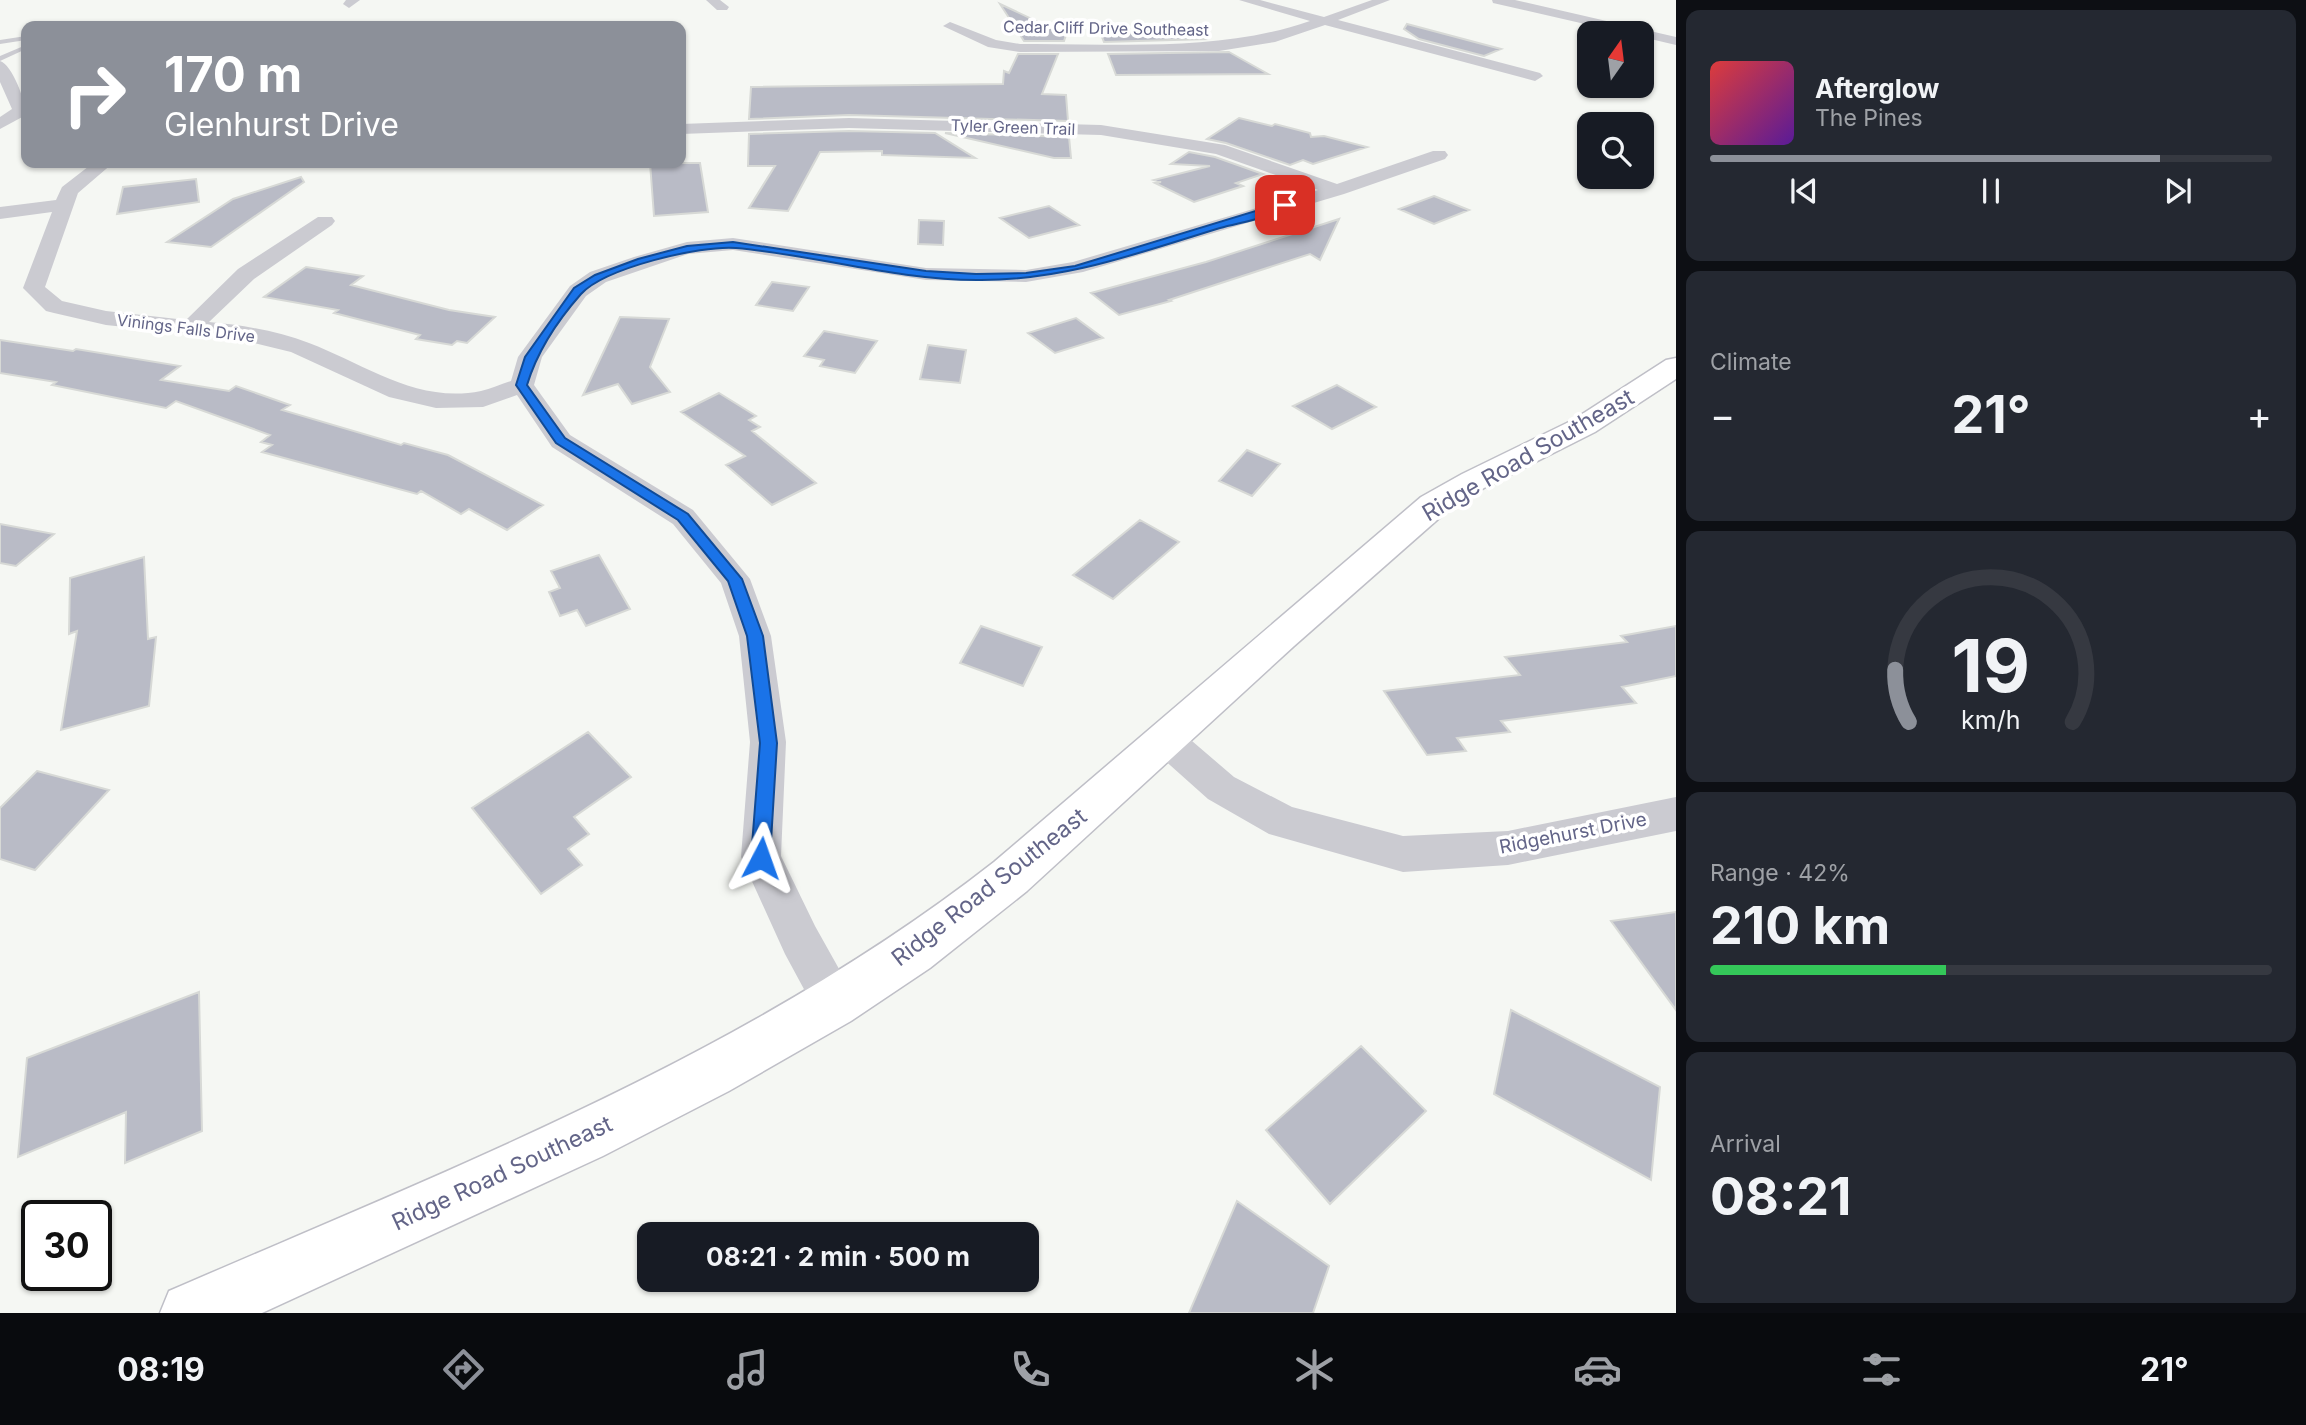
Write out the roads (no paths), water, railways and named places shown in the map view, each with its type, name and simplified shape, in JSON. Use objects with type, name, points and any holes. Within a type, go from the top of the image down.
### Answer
[{"type":"street","points":[[1245,0],[1535,76]]},
{"type":"street","name":"Cedar Cliff Drive Southeast","points":[[950,26],[993,44],[1020,48],[1219,47],[1275,38],[1384,0]]},
{"type":"street","points":[[1498,0],[1676,41]]},
{"type":"street","points":[[0,65],[20,111],[0,124]]},
{"type":"street","name":"Tyler Green Trail","points":[[686,129],[849,123],[1101,130],[1219,149],[1337,190]]},
{"type":"street","points":[[835,1001],[800,940],[761,858],[768,743],[755,636],[735,579],[683,517],[561,440],[522,385],[530,357],[578,290],[598,277],[687,248],[733,244],[926,274],[1026,276],[1076,268],[1337,190],[1439,155]]},
{"type":"street","name":"Vinings Falls Drive","points":[[98,168],[69,191],[34,288],[54,306],[106,318],[193,325],[238,332],[299,346],[388,390],[436,400],[483,399],[522,385]]},
{"type":"street","points":[[0,213],[63,205]]},
{"type":"street","points":[[193,325],[246,274],[325,221]]},
{"type":"street","name":"Ridge Road Southeast","points":[[191,1313],[472,1189],[662,1098],[757,1049],[914,951],[983,899],[1098,801],[1398,533],[1433,505],[1473,481],[1584,426],[1676,366]]},
{"type":"street","name":"Ridgehurst Drive","points":[[1165,739],[1221,788],[1283,822],[1403,854],[1508,848],[1676,814]]},
{"type":"lane","points":[[0,42],[21,39]]},
{"type":"lane","points":[[0,59],[21,49]]}]
